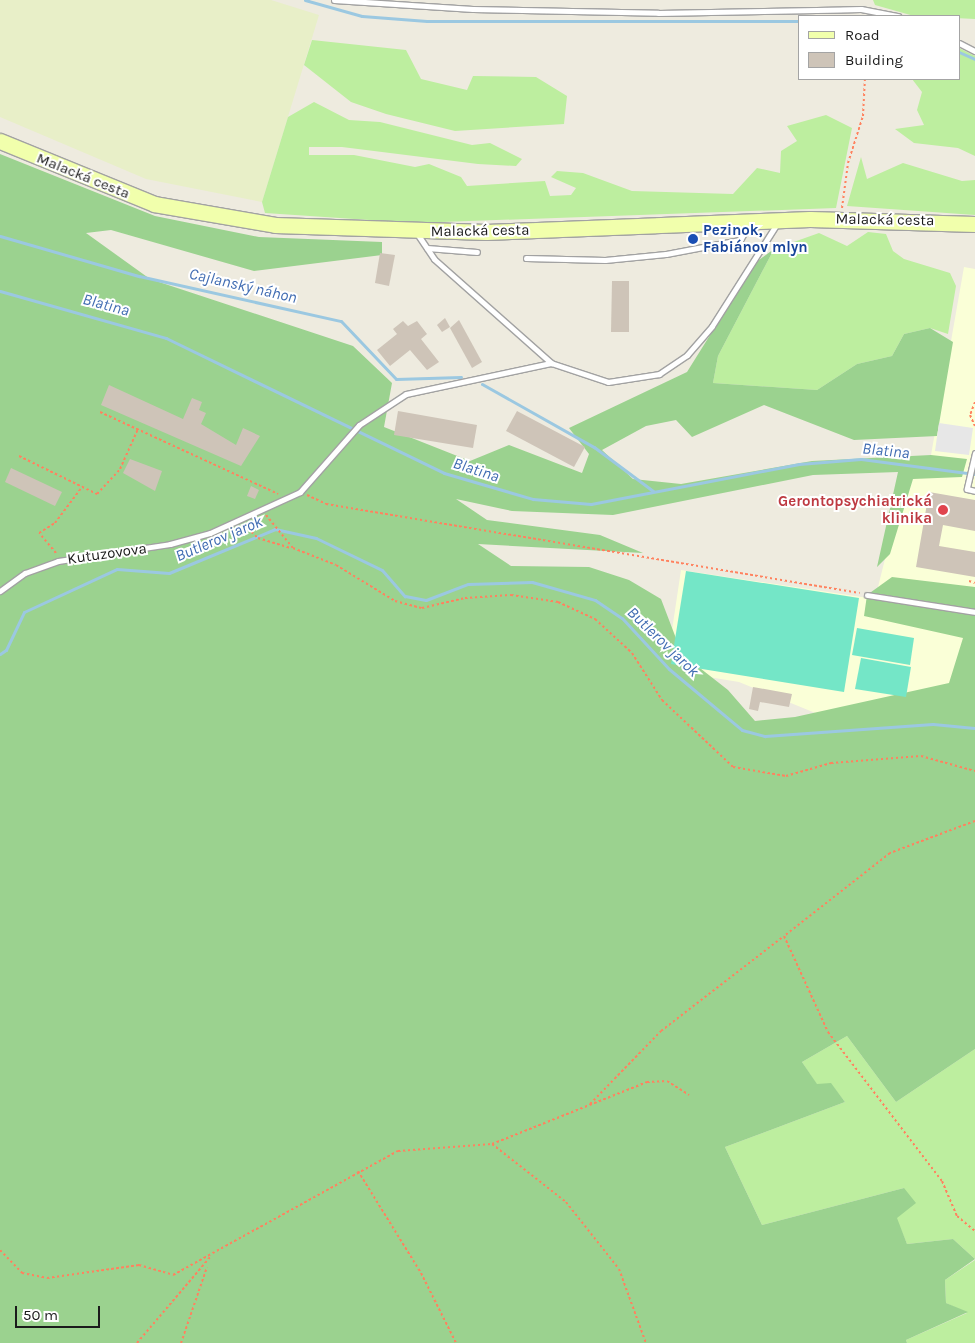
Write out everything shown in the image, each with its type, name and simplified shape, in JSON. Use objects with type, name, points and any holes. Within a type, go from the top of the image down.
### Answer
[{"type":"main road","name":"Malacká cesta","points":[[0,141],[103,186],[184,212],[275,225],[416,232],[841,218],[975,224]]},
{"type":"lane","points":[[334,0],[473,9],[649,13],[861,9],[893,15]]},
{"type":"lane","points":[[960,44],[975,52]]},
{"type":"lane","points":[[416,232],[427,248],[551,363],[608,382],[659,374],[673,366],[700,343],[780,220]]},
{"type":"lane","points":[[526,258],[605,260],[666,254],[740,240],[752,221]]},
{"type":"lane","points":[[427,248],[478,252]]},
{"type":"lane","points":[[300,492],[359,425],[418,390],[551,363]]},
{"type":"lane","points":[[975,453],[967,489],[975,491]]},
{"type":"lane","name":"Kutuzovova","points":[[0,591],[25,573],[63,560],[188,540],[300,492]]},
{"type":"lane","points":[[867,595],[975,612]]},
{"type":"path","points":[[841,218],[844,178],[863,116],[865,80]]},
{"type":"path","points":[[975,402],[970,415],[975,426]]},
{"type":"path","points":[[100,412],[287,498]]},
{"type":"path","points":[[19,456],[96,494],[120,469],[138,430]]},
{"type":"path","points":[[63,560],[39,533],[55,523],[82,487]]},
{"type":"path","points":[[300,492],[326,504],[867,595]]},
{"type":"path","points":[[237,519],[258,538],[293,548],[336,565],[395,601],[422,608],[464,598],[511,595],[558,602],[594,619],[632,653],[662,700],[733,767],[786,776],[831,763],[921,756],[975,771]]},
{"type":"path","points":[[274,527],[293,548]]},
{"type":"path","points":[[969,581],[975,584]]},
{"type":"path","points":[[588,1106],[661,1030],[890,853],[975,821]]},
{"type":"path","points":[[784,936],[828,1032],[942,1181],[957,1216],[975,1231]]},
{"type":"path","points":[[0,1250],[22,1273],[47,1278],[139,1265],[173,1275],[212,1255],[358,1171],[398,1151],[492,1144],[647,1082],[667,1081],[689,1096]]},
{"type":"path","points":[[492,1144],[566,1202],[619,1269],[646,1343]]},
{"type":"path","points":[[358,1171],[421,1273],[456,1343]]},
{"type":"path","points":[[137,1343],[172,1299],[206,1268],[212,1255]]},
{"type":"path","points":[[181,1343],[212,1255]]},
{"type":"shaded area","points":[[0,0],[271,0],[319,15],[262,202],[146,179],[0,117]]},
{"type":"shaded area","points":[[964,267],[975,269],[975,739],[857,730],[739,682],[666,670],[681,570],[875,599],[909,463],[927,466],[931,455]]},
{"type":"shaded area","points":[[939,423],[973,428],[969,455],[935,451]]},
{"type":"green space","points":[[873,0],[975,0],[975,19],[960,18],[960,15],[910,15],[875,5]]},
{"type":"green space","points":[[312,40],[406,50],[421,79],[467,90],[473,76],[536,77],[567,96],[564,124],[455,131],[386,114],[351,102],[304,65]]},
{"type":"green space","points":[[960,48],[975,56],[975,156],[958,148],[914,143],[895,129],[924,125],[917,110],[922,92],[913,80],[960,80]]},
{"type":"green space","points":[[314,102],[349,120],[380,122],[472,145],[490,143],[522,159],[516,166],[478,164],[342,147],[309,147],[309,155],[354,155],[415,167],[429,164],[461,177],[467,186],[545,181],[550,196],[571,195],[576,188],[551,177],[557,171],[583,173],[632,191],[733,194],[757,168],[780,173],[781,151],[797,141],[787,126],[826,115],[852,128],[836,208],[414,223],[265,213],[262,202],[288,117]]},
{"type":"green space","points":[[0,154],[155,216],[259,237],[382,242],[382,255],[254,271],[111,230],[86,233],[150,279],[353,346],[392,383],[384,427],[470,461],[509,445],[582,473],[589,454],[569,428],[687,372],[755,263],[774,249],[718,356],[713,383],[817,390],[857,364],[892,356],[904,334],[930,328],[953,342],[937,436],[854,440],[764,405],[692,437],[676,420],[646,426],[602,450],[633,479],[681,484],[812,461],[931,455],[967,459],[962,477],[913,479],[890,554],[877,567],[898,472],[813,475],[613,515],[512,511],[456,499],[487,520],[600,535],[643,553],[478,544],[511,566],[589,567],[629,580],[661,599],[682,654],[728,690],[755,721],[795,717],[949,683],[963,638],[864,616],[867,595],[892,577],[975,587],[975,1049],[896,1102],[847,1036],[802,1062],[817,1084],[831,1083],[845,1102],[725,1147],[762,1225],[904,1188],[916,1203],[897,1218],[907,1244],[953,1239],[975,1259],[945,1280],[946,1303],[968,1312],[906,1340],[907,1343],[0,1343]]},
{"type":"green space","points":[[861,157],[867,179],[903,163],[962,181],[975,180],[975,215],[847,206]]},
{"type":"green space","points":[[868,232],[886,234],[893,251],[904,259],[950,273],[956,286],[948,334],[930,328],[904,334],[892,356],[857,364],[817,390],[713,383],[718,356],[774,249],[819,233],[847,246]]},
{"type":"green space","points":[[686,571],[859,598],[844,692],[671,664]]},
{"type":"green space","points":[[857,628],[914,638],[910,665],[852,655]]},
{"type":"green space","points":[[861,658],[911,667],[906,697],[855,689]]},
{"type":"green space","points":[[847,1036],[896,1102],[975,1049],[975,1259],[953,1239],[907,1244],[896,1218],[904,1188],[762,1225],[725,1147],[845,1102],[831,1084],[817,1085],[802,1062]]},
{"type":"green space","points":[[975,1260],[975,1343],[907,1343],[906,1340],[967,1313],[946,1303],[945,1280]]},
{"type":"building","points":[[380,253],[395,255],[389,286],[375,283]]},
{"type":"building","points":[[612,281],[629,281],[629,332],[611,332]]},
{"type":"building","points":[[445,318],[450,327],[442,332],[437,325]]},
{"type":"building","points":[[459,320],[482,362],[472,368],[450,328]]},
{"type":"building","points":[[403,321],[408,326],[417,321],[427,334],[421,339],[439,362],[427,370],[410,350],[390,366],[377,350],[397,334],[393,329]]},
{"type":"building","points":[[109,385],[183,419],[192,398],[202,402],[199,410],[206,413],[201,424],[236,445],[243,428],[260,436],[241,466],[101,405]]},
{"type":"building","points":[[398,411],[477,425],[473,448],[394,435]]},
{"type":"building","points":[[517,411],[585,447],[574,467],[506,431]]},
{"type":"building","points":[[130,459],[162,471],[155,491],[123,473]]},
{"type":"building","points":[[11,468],[62,492],[55,506],[5,482]]},
{"type":"building","points":[[251,486],[259,490],[255,499],[247,496]]},
{"type":"building","points":[[929,492],[975,500],[975,531],[943,525],[939,546],[975,552],[975,577],[916,567]]},
{"type":"building","points":[[753,687],[792,694],[789,707],[760,702],[758,711],[749,709]]},
{"type":"waterway","points":[[305,0],[362,16],[427,21],[798,21]]},
{"type":"waterway","points":[[960,52],[975,59]]},
{"type":"waterway","name":"Cajlanský náhon","points":[[0,236],[139,276],[341,321],[396,379],[461,377]]},
{"type":"waterway","name":"Blatina","points":[[0,291],[166,338],[444,473],[533,499],[591,504],[799,464],[861,459],[975,474]]},
{"type":"waterway","name":"Cajlanský náhon","points":[[482,384],[594,447],[653,491]]},
{"type":"waterway","name":"Butlerov jarok","points":[[0,654],[6,650],[24,612],[117,569],[169,573],[275,529],[316,538],[382,570],[405,596],[426,600],[468,584],[532,582],[595,600],[622,618],[669,669],[742,730],[765,736],[933,724],[975,728]]},
{"type":"place","name":"Pezinok, Fabiánov mlyn","points":[[693,239]]},
{"type":"place","name":"Gerontopsychiatrická klinika","points":[[943,510]]}]
